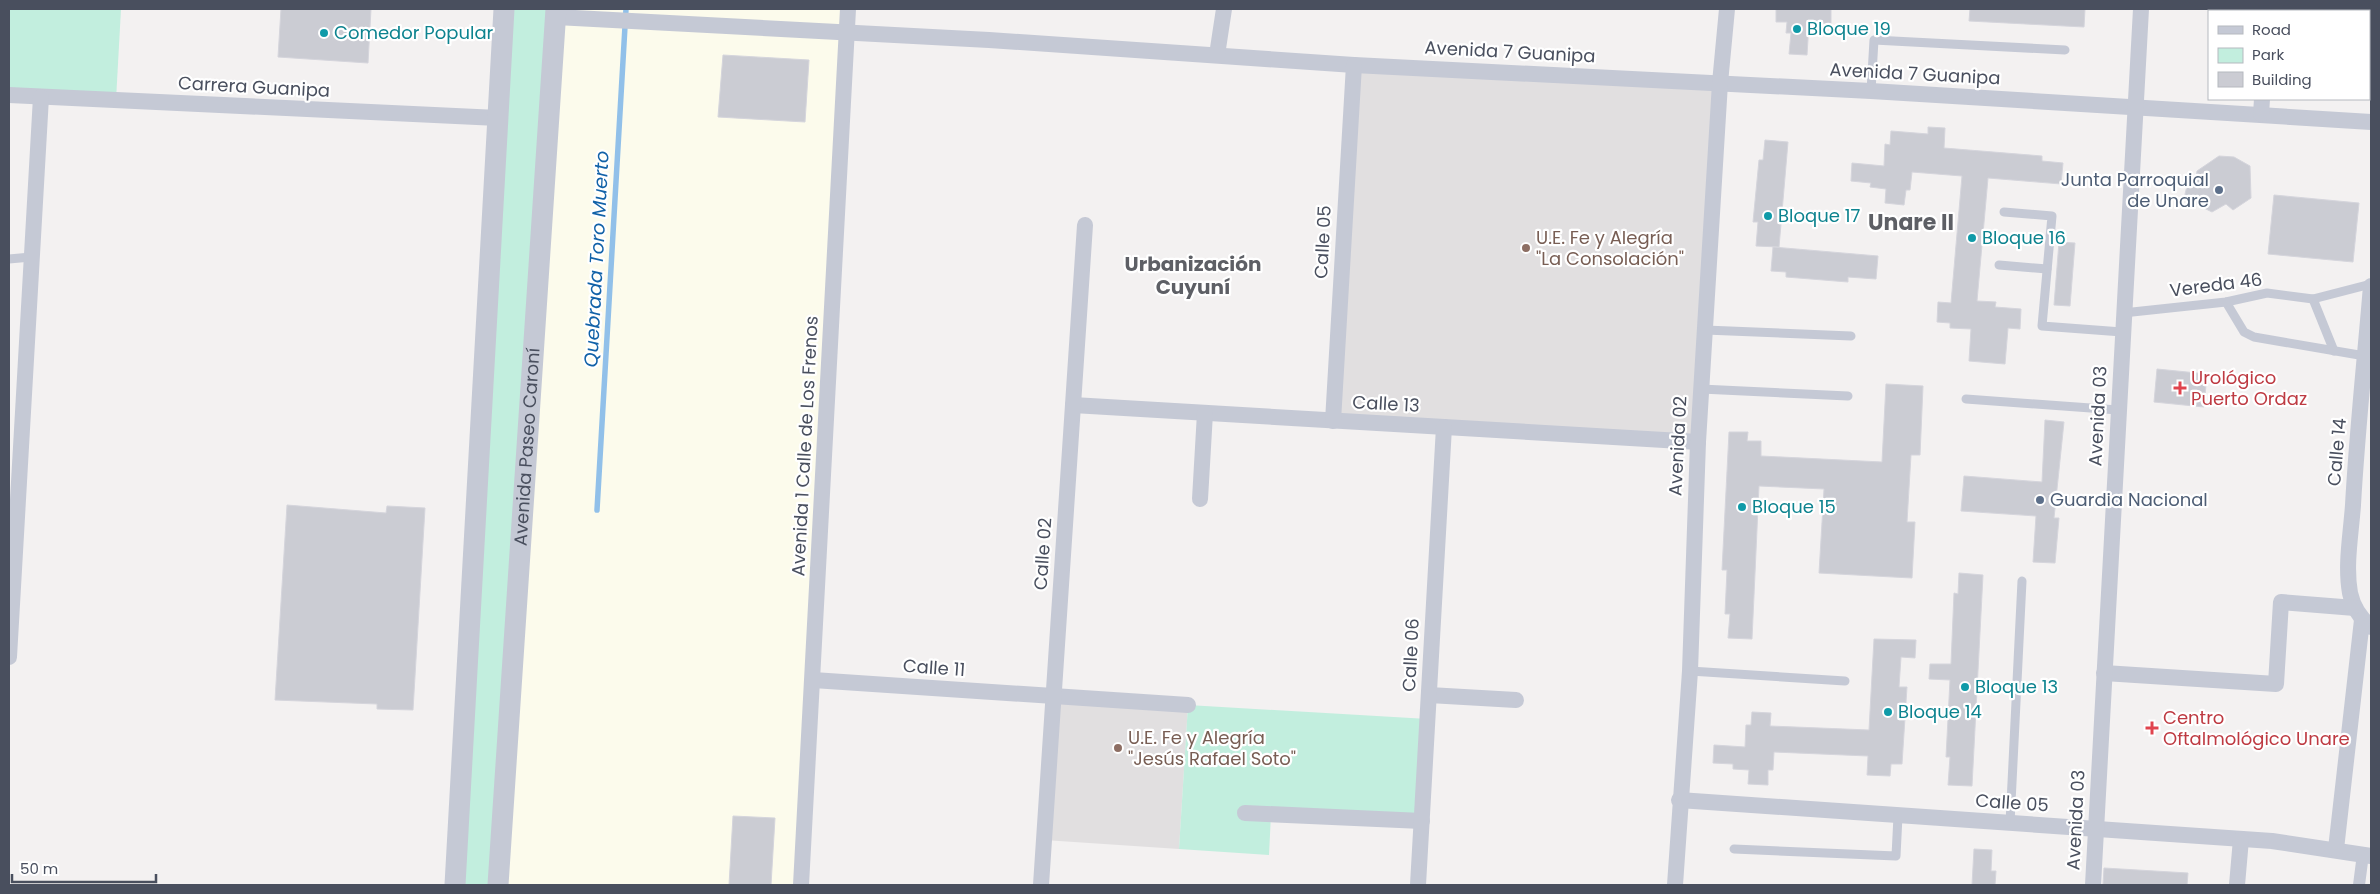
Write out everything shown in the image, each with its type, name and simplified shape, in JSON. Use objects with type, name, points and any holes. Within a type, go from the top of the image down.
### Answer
[{"type":"street","points":[[455,885],[504,9]]},
{"type":"street","name":"Avenida 1 Calle de Los Frenos","points":[[801,885],[848,9]]},
{"type":"street","points":[[1217,55],[1224,9]]},
{"type":"street","name":"Avenida 02","points":[[1674,885],[1690,672],[1704,330],[1720,83],[1727,9]]},
{"type":"street","name":"Avenida 03","points":[[2093,885],[2140,9]]},
{"type":"street","name":"Avenida 7 Guanipa","points":[[556,13],[596,20],[989,40],[1354,65],[2135,106],[2261,106],[2371,122]]},
{"type":"street","name":"Avenida Paseo Caroní","points":[[498,885],[556,13]]},
{"type":"street","name":"Calle 05","points":[[1333,421],[1354,65]]},
{"type":"street","name":"Carrera Guanipa","points":[[9,95],[498,118]]},
{"type":"street","points":[[9,657],[41,97]]},
{"type":"street","name":"Calle 02","points":[[1041,885],[1085,225]]},
{"type":"street","name":"Calle 14","points":[[2363,618],[2350,593],[2348,571],[2371,285]]},
{"type":"street","name":"Calle 13","points":[[1073,405],[1698,442]]},
{"type":"street","points":[[1200,499],[1205,413]]},
{"type":"street","name":"Calle 06","points":[[1418,885],[1444,427]]},
{"type":"street","points":[[2104,673],[2276,684],[2281,602],[2363,618],[2336,849]]},
{"type":"street","name":"Calle 11","points":[[813,680],[1188,705]]},
{"type":"street","points":[[1429,695],[1516,700]]},
{"type":"street","name":"Calle 05","points":[[1679,800],[2241,839],[2336,849],[2367,855]]},
{"type":"street","points":[[1246,813],[1422,821]]},
{"type":"street","points":[[2237,885],[2241,839]]},
{"type":"street","points":[[2360,885],[2367,855]]},
{"type":"lane","points":[[1871,91],[1874,40],[2065,50]]},
{"type":"lane","points":[[2004,212],[2052,216],[2042,326],[2122,332]]},
{"type":"lane","points":[[9,260],[32,257]]},
{"type":"lane","points":[[1999,265],[2047,268]]},
{"type":"lane","name":"Vereda 46","points":[[2123,313],[2226,302],[2267,294],[2313,299],[2371,285]]},
{"type":"lane","points":[[2313,299],[2334,351]]},
{"type":"lane","points":[[2226,302],[2244,332],[2254,337],[2365,356]]},
{"type":"lane","points":[[1704,330],[1851,336]]},
{"type":"lane","points":[[1701,389],[1848,396]]},
{"type":"lane","points":[[1966,399],[2118,410]]},
{"type":"lane","points":[[2010,823],[2022,581]]},
{"type":"lane","points":[[1690,672],[1845,681]]},
{"type":"lane","points":[[1734,849],[1896,856],[1898,816]]},
{"type":"shaded area","points":[[556,9],[848,9],[801,885],[498,885]]},
{"type":"shaded area","name":"U.E. Fe y Alegría \"La Consolación\"","points":[[1354,65],[1720,83],[1698,442],[1333,421]]},
{"type":"shaded area","name":"U.E. Fe y Alegría \"Jesús Rafael Soto\"","points":[[1053,696],[1188,705],[1179,849],[1044,840]]},
{"type":"green space","points":[[9,9],[121,9],[116,100],[9,95]]},
{"type":"green space","points":[[504,9],[556,9],[498,885],[455,885]]},
{"type":"green space","points":[[1188,705],[1428,719],[1422,821],[1271,814],[1269,855],[1179,849]]},
{"type":"building","name":"Comedor Popular","points":[[281,9],[371,9],[368,63],[278,57]]},
{"type":"building","name":"Bloque 19","points":[[1776,9],[1831,9],[1831,24],[1809,23],[1807,55],[1789,54],[1791,33],[1786,33],[1787,22],[1776,22]]},
{"type":"building","points":[[1970,9],[2085,9],[2084,27],[1969,21]]},
{"type":"building","points":[[723,55],[809,60],[805,122],[718,117]]},
{"type":"building","name":"Bloque 16","points":[[1928,127],[1945,128],[1944,148],[2042,156],[2042,161],[2063,163],[2061,184],[1988,178],[1977,301],[1996,302],[1995,307],[2021,309],[2020,329],[2008,328],[2005,364],[1969,361],[1971,329],[1950,328],[1950,323],[1937,322],[1938,302],[1951,303],[1962,176],[1912,172],[1910,190],[1906,190],[1904,205],[1885,203],[1886,189],[1870,187],[1871,183],[1851,181],[1852,163],[1884,166],[1885,144],[1890,145],[1891,131],[1928,134]]},
{"type":"building","points":[[1765,140],[1788,142],[1779,247],[1756,246],[1758,222],[1753,222],[1759,160],[1763,160]]},
{"type":"building","name":"Junta Parroquial de Unare","points":[[2219,156],[2234,157],[2250,166],[2251,198],[2233,210],[2226,204],[2212,212],[2184,198],[2188,182],[2196,179],[2197,171]]},
{"type":"building","points":[[2274,195],[2359,203],[2353,262],[2268,254]]},
{"type":"building","points":[[2059,242],[2075,243],[2070,306],[2054,305]]},
{"type":"building","points":[[1773,247],[1878,256],[1876,279],[1848,277],[1848,282],[1786,277],[1786,272],[1771,271]]},
{"type":"building","name":"Urológico Puerto Ordaz","points":[[2157,369],[2207,374],[2204,407],[2154,402]]},
{"type":"building","name":"Bloque 15","points":[[1886,384],[1923,386],[1920,455],[1911,455],[1907,522],[1915,522],[1912,578],[1819,573],[1824,489],[1759,486],[1752,639],[1728,638],[1730,614],[1725,614],[1727,570],[1722,570],[1729,432],[1748,432],[1747,441],[1761,441],[1761,456],[1882,462]]},
{"type":"building","points":[[2045,420],[2064,422],[2054,518],[2059,518],[2055,563],[2033,562],[2036,516],[1961,511],[1964,476],[2042,482]]},
{"type":"building","points":[[287,505],[386,513],[387,506],[425,508],[413,710],[377,709],[377,704],[275,700]]},
{"type":"building","name":"Bloque 13","points":[[1959,573],[1983,575],[1972,786],[1948,785],[1950,757],[1946,757],[1950,680],[1929,679],[1930,664],[1951,664],[1954,593],[1958,594]]},
{"type":"building","name":"Bloque 14","points":[[1874,639],[1916,640],[1915,658],[1901,657],[1899,687],[1907,687],[1902,764],[1891,764],[1890,776],[1867,775],[1868,756],[1774,752],[1773,770],[1768,770],[1768,785],[1748,784],[1749,770],[1733,769],[1733,764],[1713,763],[1714,745],[1745,747],[1746,725],[1751,725],[1752,712],[1771,713],[1770,726],[1869,730]]},
{"type":"building","points":[[733,816],[775,818],[771,885],[729,885]]},
{"type":"building","points":[[1974,849],[1992,850],[1991,871],[1996,871],[1995,885],[1972,885]]},
{"type":"building","points":[[2104,868],[2188,873],[2187,885],[2103,885]]},
{"type":"waterway","name":"Quebrada Toro Muerto","points":[[597,510],[626,9]]},
{"type":"place","name":"Bloque 19","points":[[1797,29]]},
{"type":"place","name":"Comedor Popular","points":[[324,33]]},
{"type":"place","name":"Junta Parroquial de Unare","points":[[2219,190]]},
{"type":"place","name":"Bloque 17","points":[[1768,216]]},
{"type":"place","name":"Bloque 16","points":[[1972,238]]},
{"type":"place","name":"U.E. Fe y Alegría \"La Consolación\"","points":[[1526,248]]},
{"type":"place","name":"Urológico Puerto Ordaz","points":[[2180,388]]},
{"type":"place","name":"Guardia Nacional","points":[[2040,500]]},
{"type":"place","name":"Bloque 15","points":[[1742,507]]},
{"type":"place","name":"Bloque 13","points":[[1965,687]]},
{"type":"place","name":"Bloque 14","points":[[1888,712]]},
{"type":"place","name":"Centro Oftalmológico Unare","points":[[2152,728]]},
{"type":"place","name":"U.E. Fe y Alegría \"Jesús Rafael Soto\"","points":[[1118,748]]},
{"type":"district","name":"Unare II","points":[[1911,222]]},
{"type":"district","name":"Urbanización Cuyuní","points":[[1193,276]]}]
